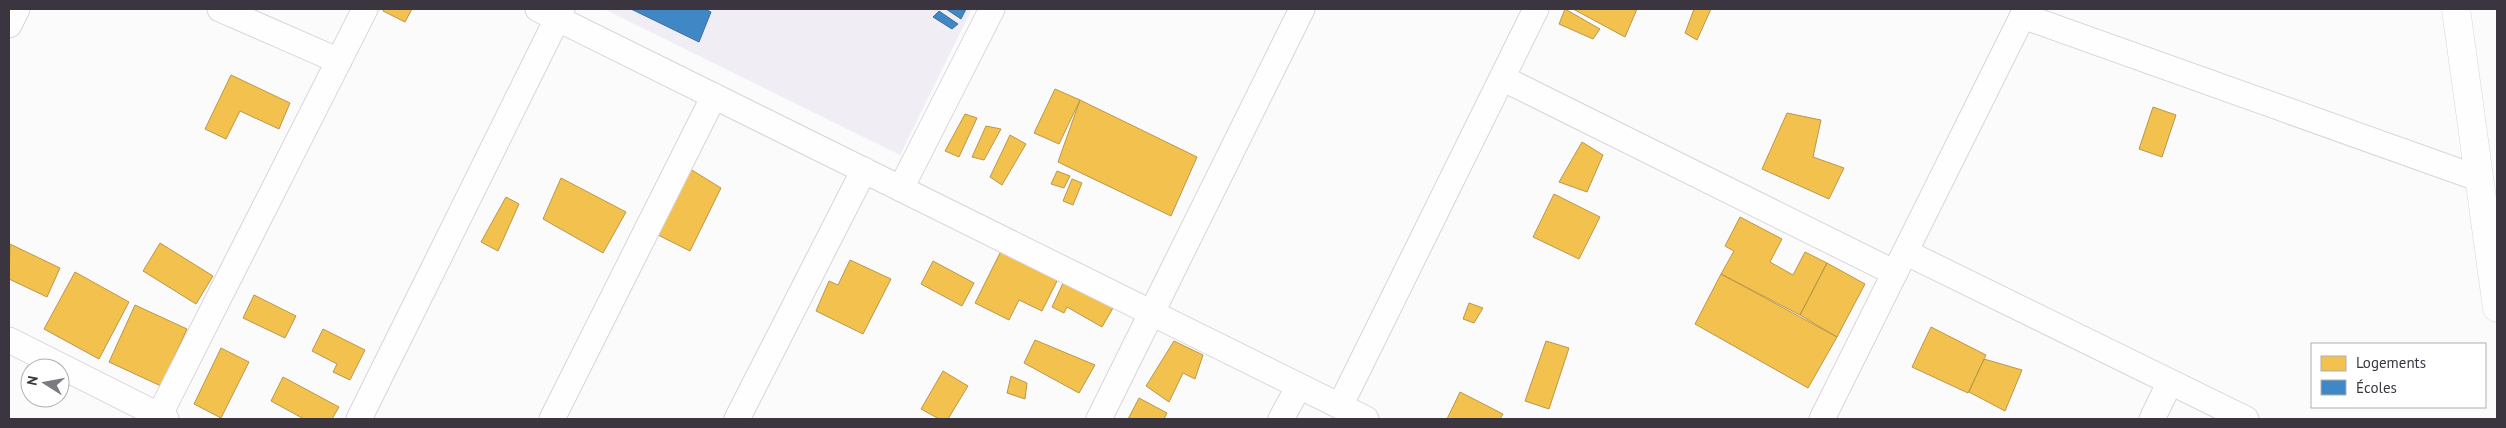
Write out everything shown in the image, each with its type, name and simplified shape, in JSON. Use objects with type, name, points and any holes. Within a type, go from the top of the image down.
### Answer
[{"type":"main road","points":[[2456,9],[2496,297]]},
{"type":"street","points":[[9,25],[17,9]]},
{"type":"street","points":[[220,9],[338,61]]},
{"type":"street","points":[[9,340],[163,418],[365,9]]},
{"type":"street","points":[[901,188],[992,9]]},
{"type":"street","points":[[1099,419],[1302,9]]},
{"type":"street","points":[[1340,406],[1536,9]]},
{"type":"street","points":[[358,419],[552,12],[714,96],[1366,419]]},
{"type":"street","points":[[1822,419],[2024,12],[2480,179]]},
{"type":"street","points":[[1502,78],[1900,263],[2170,382],[2246,419]]},
{"type":"street","points":[[552,419],[714,96]]},
{"type":"street","points":[[737,419],[864,170]]},
{"type":"street","points":[[2152,419],[2170,382]]},
{"type":"street","points":[[1282,419],[1299,386]]},
{"type":"shaded area","points":[[604,9],[972,9],[900,155]]},
{"type":"building: Logements","points":[[384,9],[412,9],[405,22],[383,11]]},
{"type":"building: Logements","points":[[1565,9],[1600,29],[1593,39],[1559,24]]},
{"type":"building: Logements","points":[[1573,9],[1637,9],[1625,37]]},
{"type":"building: Logements","points":[[1694,9],[1711,9],[1697,40],[1685,33]]},
{"type":"building: Logements","points":[[231,75],[290,103],[279,129],[240,111],[226,139],[205,129]]},
{"type":"building: Logements","points":[[1055,89],[1080,100],[1059,144],[1034,133]]},
{"type":"building: Logements","points":[[1080,100],[1197,157],[1171,216],[1058,162]]},
{"type":"building: Logements","points":[[2153,107],[2176,115],[2162,157],[2139,149]]},
{"type":"building: Logements","points":[[1787,113],[1821,120],[1813,157],[1844,168],[1829,199],[1762,169]]},
{"type":"building: Logements","points":[[965,114],[977,118],[959,157],[945,151]]},
{"type":"building: Logements","points":[[986,126],[1001,129],[984,160],[972,157]]},
{"type":"building: Logements","points":[[1010,135],[1026,144],[1002,185],[990,177]]},
{"type":"building: Logements","points":[[1582,142],[1603,155],[1587,192],[1559,182]]},
{"type":"building: Logements","points":[[687,167],[721,188],[690,251],[656,234]]},
{"type":"building: Logements","points":[[1057,171],[1070,176],[1064,188],[1051,184]]},
{"type":"building: Logements","points":[[561,178],[626,212],[603,253],[543,219]]},
{"type":"building: Logements","points":[[1072,179],[1082,183],[1073,205],[1063,201]]},
{"type":"building: Logements","points":[[1554,194],[1600,217],[1579,259],[1533,237]]},
{"type":"building: Logements","points":[[506,197],[519,204],[498,251],[481,242]]},
{"type":"building: Logements","points":[[1740,217],[1782,239],[1770,262],[1793,275],[1805,252],[1827,263],[1800,315],[1721,274],[1734,251],[1725,246]]},
{"type":"building: Logements","points":[[160,243],[213,276],[196,304],[143,271]]},
{"type":"building: Logements","points":[[10,244],[60,268],[47,297],[9,279]]},
{"type":"building: Logements","points":[[1002,249],[1059,277],[1042,311],[1019,300],[1009,320],[975,303]]},
{"type":"building: Logements","points":[[850,260],[891,279],[863,334],[816,311],[829,281],[838,285]]},
{"type":"building: Logements","points":[[933,261],[974,283],[962,306],[921,284]]},
{"type":"building: Logements","points":[[1827,263],[1865,284],[1837,337],[1800,315]]},
{"type":"building: Logements","points":[[75,272],[129,302],[99,359],[44,329]]},
{"type":"building: Logements","points":[[1721,274],[1837,337],[1808,388],[1695,324]]},
{"type":"building: Logements","points":[[1064,281],[1113,308],[1102,327],[1067,307],[1064,313],[1052,307]]},
{"type":"building: Logements","points":[[254,295],[296,316],[285,338],[243,318]]},
{"type":"building: Logements","points":[[1469,303],[1483,308],[1474,323],[1463,319]]},
{"type":"building: Logements","points":[[135,305],[187,329],[161,386],[109,362]]},
{"type":"building: Logements","points":[[1931,327],[1986,355],[1968,393],[1912,367]]},
{"type":"building: Logements","points":[[323,329],[365,350],[350,380],[333,372],[337,364],[312,351]]},
{"type":"building: Logements","points":[[1035,340],[1095,365],[1079,393],[1024,363]]},
{"type":"building: Logements","points":[[1174,341],[1203,355],[1195,379],[1183,373],[1169,402],[1146,386]]},
{"type":"building: Logements","points":[[1546,341],[1569,348],[1549,409],[1525,401]]},
{"type":"building: Logements","points":[[221,348],[249,362],[221,418],[194,404]]},
{"type":"building: Logements","points":[[1984,359],[2022,370],[2005,411],[1969,392]]},
{"type":"building: Logements","points":[[943,371],[968,386],[948,419],[939,419],[921,409]]},
{"type":"building: Logements","points":[[1011,376],[1027,383],[1025,399],[1007,393]]},
{"type":"building: Logements","points":[[283,377],[339,407],[332,419],[304,419],[271,401]]},
{"type":"building: Logements","points":[[1460,392],[1503,414],[1500,419],[1447,419]]},
{"type":"building: Logements","points":[[1139,398],[1167,413],[1164,419],[1128,419]]},
{"type":"building: Écoles","points":[[631,9],[705,9],[711,12],[699,42]]},
{"type":"building: Écoles","points":[[946,9],[966,9],[961,19]]},
{"type":"building: Écoles","points":[[939,11],[958,24],[952,29],[933,17]]}]
